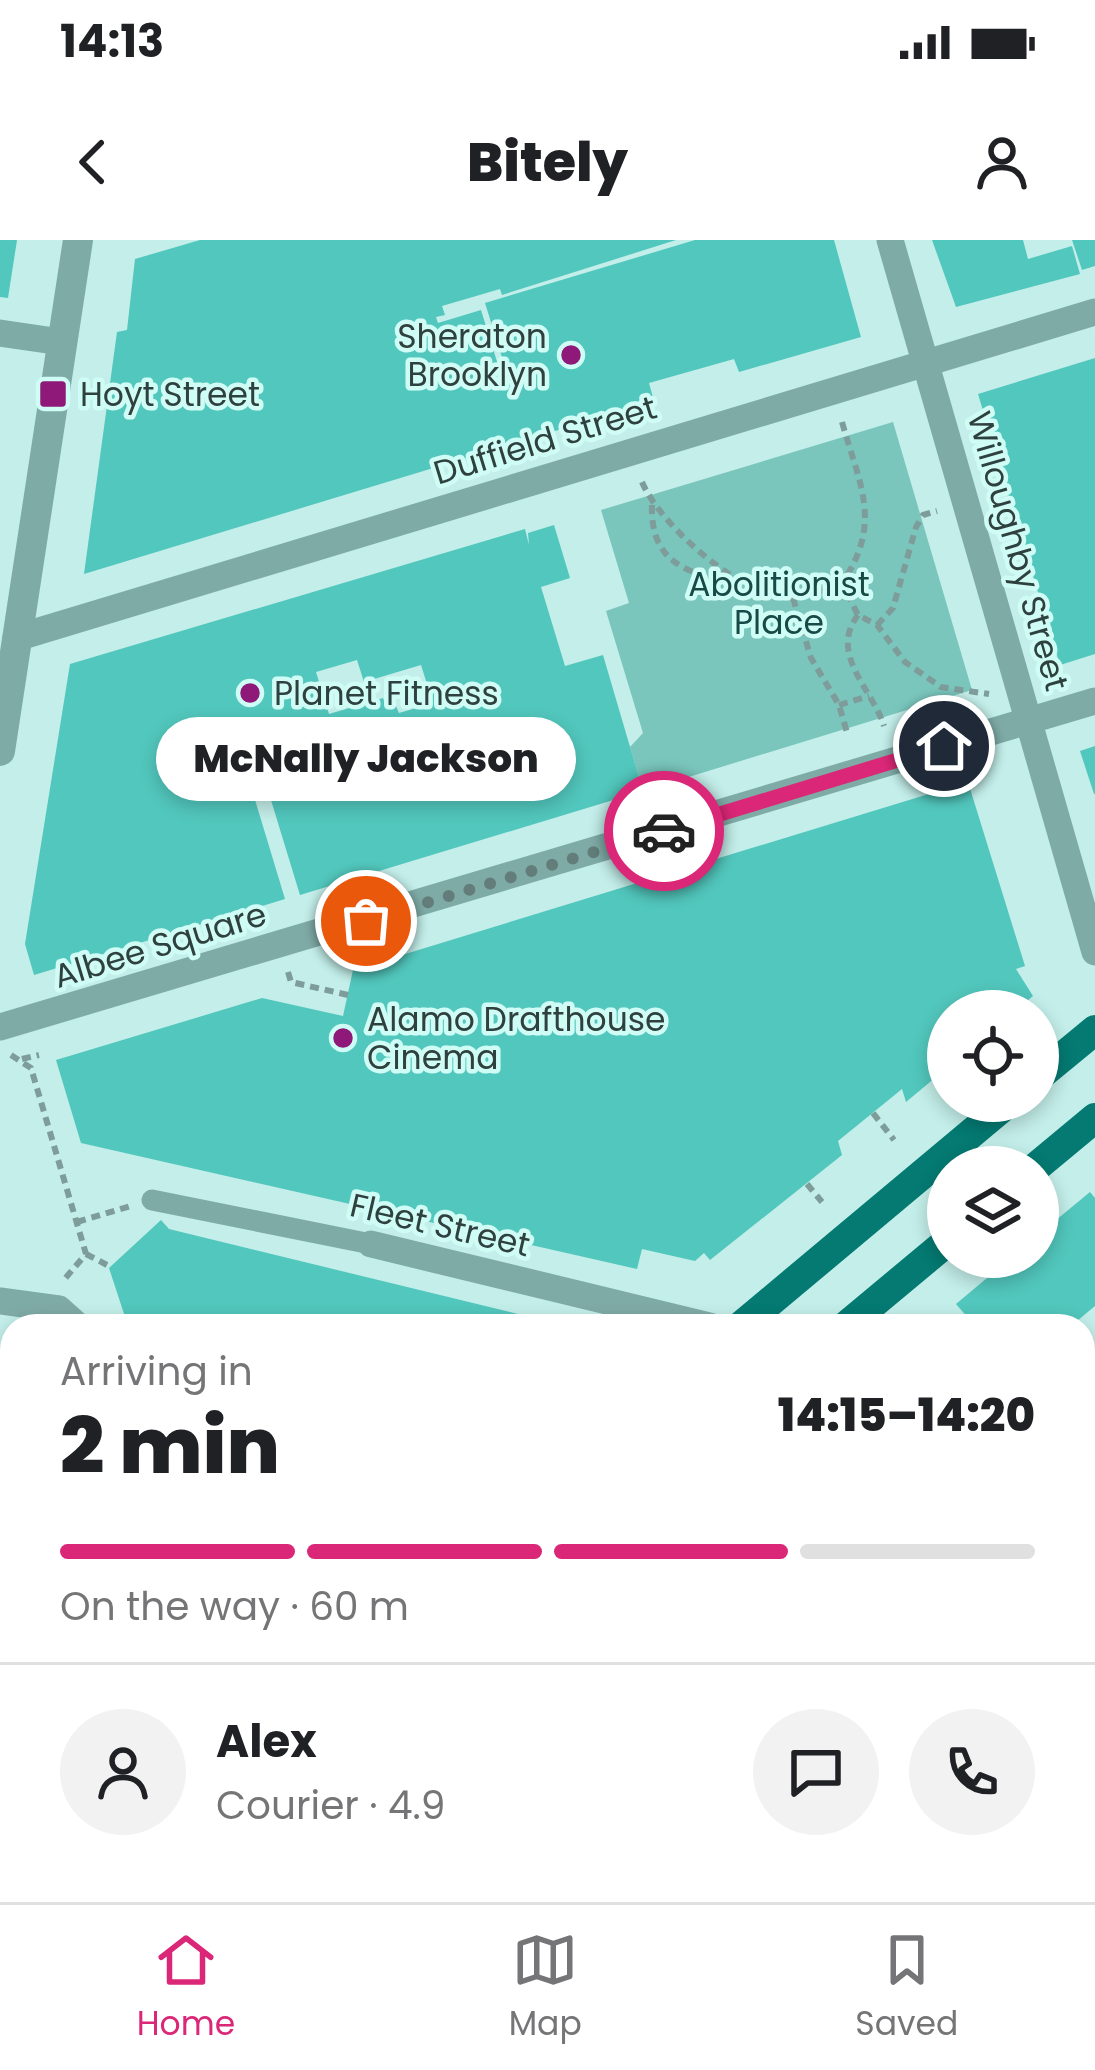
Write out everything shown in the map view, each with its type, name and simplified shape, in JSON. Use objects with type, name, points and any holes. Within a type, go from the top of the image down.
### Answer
[{"type":"main road","points":[[1059,1060],[1095,1030]]},
{"type":"main road","points":[[1059,1148],[1095,1118]]},
{"type":"main road","points":[[755,1314],[985,1122]]},
{"type":"main road","points":[[860,1314],[927,1258]]},
{"type":"street","points":[[0,751],[78,240]]},
{"type":"street","name":"Willoughby Street","points":[[890,240],[1095,952]]},
{"type":"street","name":"Duffield Street","points":[[16,638],[1095,312]]},
{"type":"street","points":[[0,333],[61,342]]},
{"type":"street","name":"Albee Square","points":[[0,1027],[10,1028],[1095,701]]},
{"type":"street","name":"Fleet Street","points":[[152,1200],[371,1244],[660,1314]]},
{"type":"street","points":[[0,1301],[51,1314]]},
{"type":"path","points":[[652,505],[651,526],[671,564],[688,574],[733,580],[794,598],[842,583],[867,540],[867,519],[842,422]]},
{"type":"path","points":[[642,482],[652,505],[733,580]]},
{"type":"path","points":[[877,625],[893,608],[922,515],[937,511]]},
{"type":"path","points":[[842,583],[858,615],[877,625],[905,662],[941,687],[989,694]]},
{"type":"path","points":[[794,598],[811,658],[839,705],[848,736]]},
{"type":"path","points":[[858,615],[849,627],[854,672],[884,726]]},
{"type":"path","points":[[839,705],[869,696]]},
{"type":"path","points":[[288,972],[291,982],[347,995]]},
{"type":"path","points":[[0,1055],[22,1059],[39,1055]]},
{"type":"path","points":[[22,1059],[31,1068],[86,1255],[107,1265]]},
{"type":"path","points":[[873,1113],[894,1140]]},
{"type":"path","points":[[807,1184],[822,1202]]},
{"type":"path","points":[[77,1222],[152,1200]]},
{"type":"path","points":[[73,1314],[61,1280],[86,1255]]},
{"type":"green space","name":"Abolitionist Place","points":[[893,422],[972,690],[643,791],[630,747],[643,733],[606,611],[629,603],[601,510]]},
{"type":"building","points":[[0,240],[17,240],[8,298],[0,297]]},
{"type":"building","points":[[200,240],[676,240],[502,295],[500,289],[442,306],[445,315],[436,317],[438,323],[481,310],[503,381],[496,387],[510,383],[485,303],[695,240],[834,240],[861,337],[739,372],[734,359],[649,383],[654,401],[84,574],[117,332],[127,330],[135,259]]},
{"type":"building","points":[[932,240],[1023,240],[1028,259],[1072,246],[1080,274],[956,307]]},
{"type":"building","points":[[1072,240],[1095,240],[1095,266],[1082,270]]},
{"type":"building","points":[[1095,358],[1095,654],[1060,665],[978,394]]},
{"type":"building","points":[[554,525],[570,578],[541,587],[565,666],[603,655],[643,791],[300,895],[252,738],[196,755],[186,721],[177,724],[193,775],[243,760],[285,899],[34,975],[25,944],[70,664],[525,529],[529,545],[528,533]],"holes":[[[357,660],[364,682],[421,665],[433,703],[399,713],[395,704],[386,706],[383,698],[329,714],[316,672]]]},
{"type":"building","points":[[1095,746],[1095,794],[1094,794],[1080,751]]},
{"type":"building","points":[[968,782],[1025,966],[1016,969],[1029,990],[927,990],[927,1084],[906,1102],[902,1089],[838,1141],[842,1155],[710,1260],[704,1253],[695,1261],[642,1249],[637,1269],[81,1143],[56,1060],[262,998],[343,1016],[353,970]]},
{"type":"building","points":[[1090,1192],[1095,1198],[1095,1306],[1085,1314],[965,1314],[956,1304],[987,1278],[1059,1278],[1059,1218]]},
{"type":"building","points":[[161,1220],[169,1229],[518,1314],[124,1314],[109,1268]]},
{"type":"way so far","points":[[366,921],[664,831]]},
{"type":"place","name":"Sheraton Brooklyn","points":[[571,355]]},
{"type":"place","name":"Hoyt Street","points":[[53,394]]},
{"type":"place","name":"Planet Fitness","points":[[250,693]]},
{"type":"place","name":"McNally Jackson","points":[[366,921]]},
{"type":"place","name":"Alamo Drafthouse Cinema","points":[[343,1038]]},
{"type":"route","points":[[664,831],[944,746]]}]
